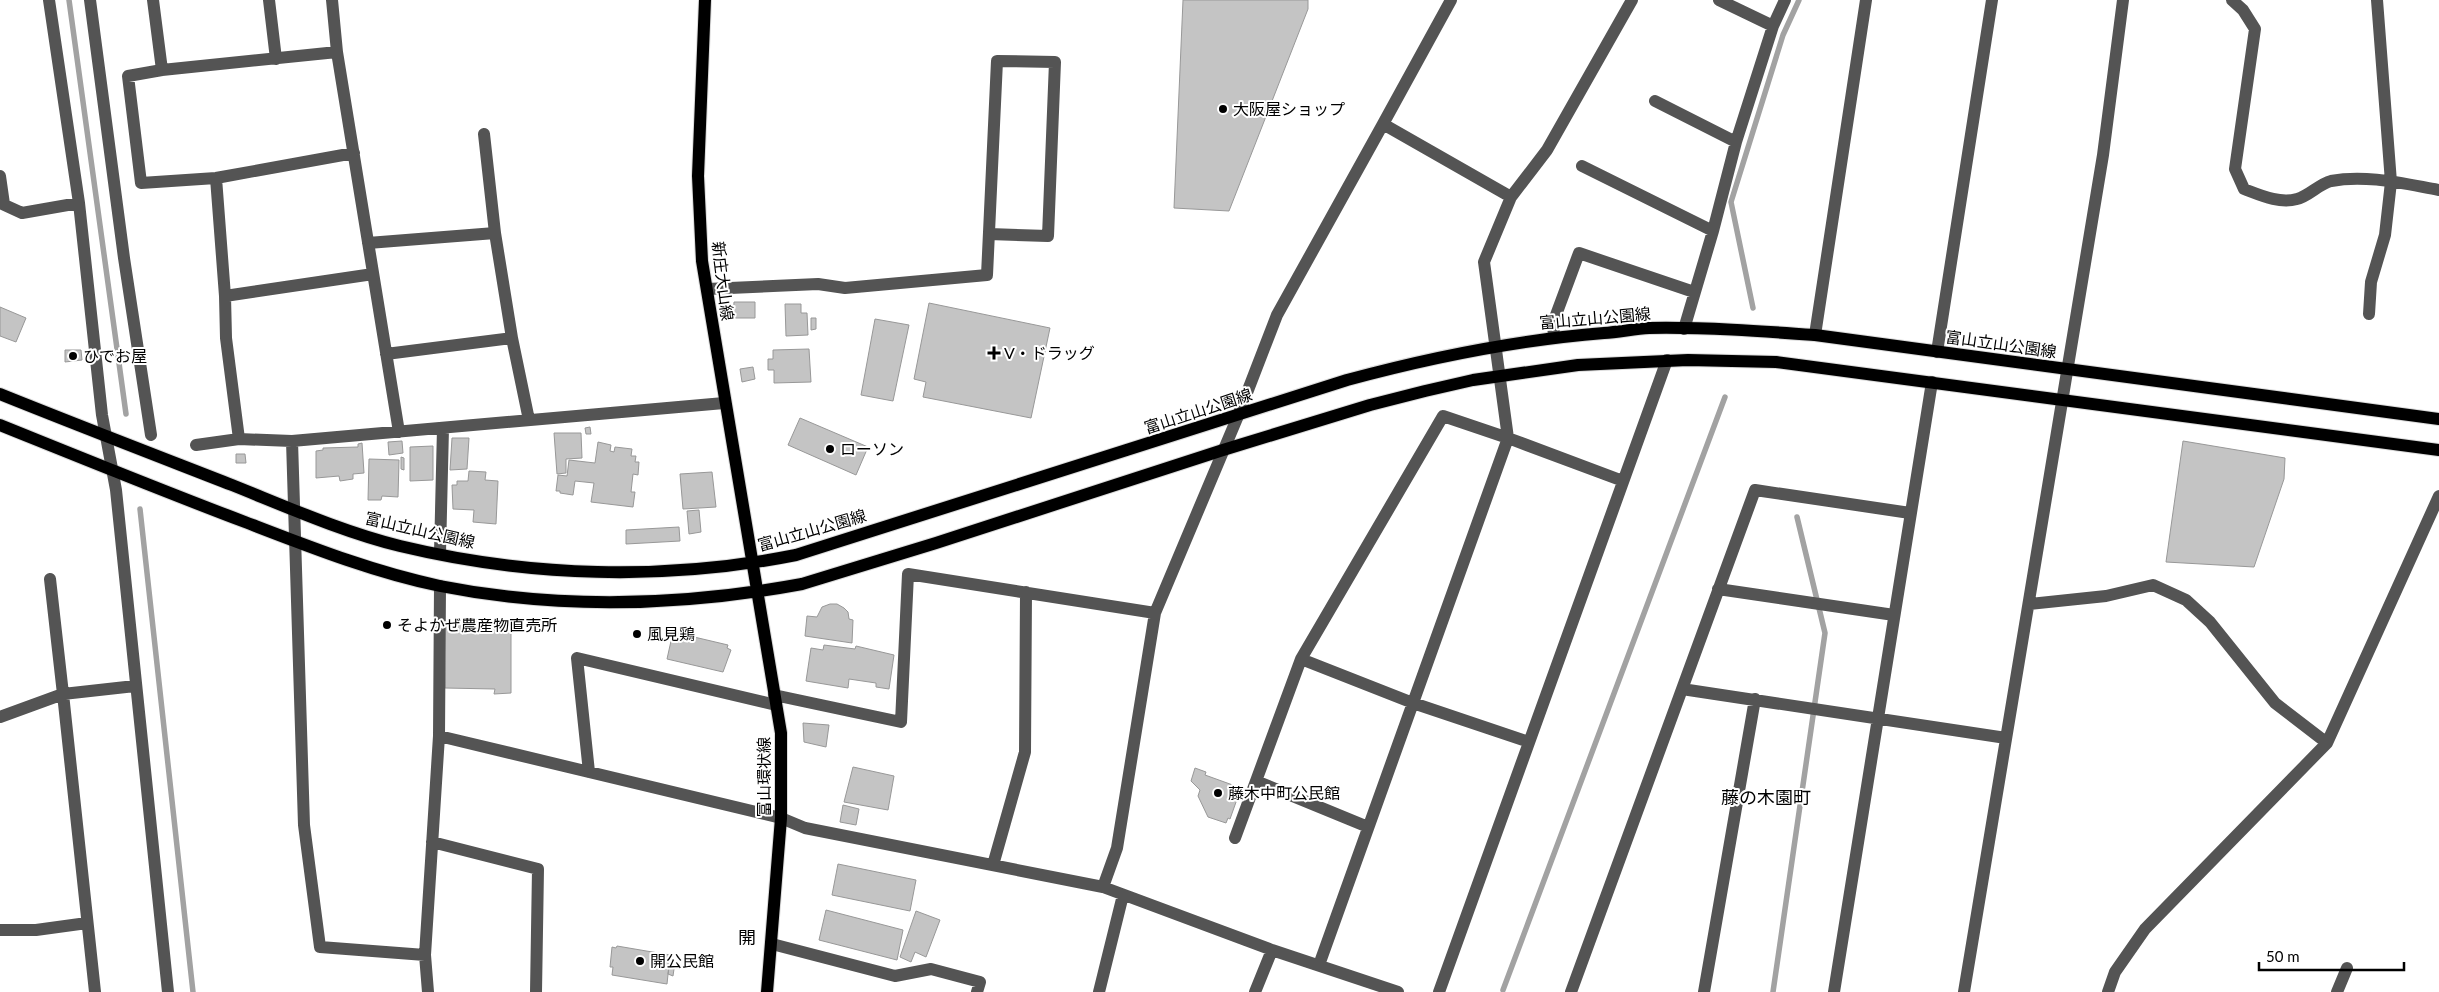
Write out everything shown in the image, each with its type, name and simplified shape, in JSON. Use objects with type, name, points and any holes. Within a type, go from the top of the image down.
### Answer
[{"type":"main road","name":"新庄大山線","points":[[705,0],[698,176],[702,261],[724,402],[753,564]]},
{"type":"main road","name":"富山立山公園線","points":[[0,394],[293,509],[400,546],[485,562],[549,570],[608,573],[707,569],[753,564],[796,555],[1347,380],[1400,366],[1497,345],[1554,337],[1647,328],[1730,329],[1815,335],[2439,419]]},
{"type":"main road","points":[[0,425],[361,566],[440,586],[481,594],[577,602],[665,602],[757,592],[802,584],[1370,405],[1425,391],[1501,376],[1578,365],[1667,360],[1776,362],[2439,450]]},
{"type":"main road","name":"富山環状線","points":[[753,564],[781,733],[781,818],[767,992]]},
{"type":"street","points":[[49,0],[79,203],[105,436],[112,470],[150,807],[168,992]]},
{"type":"street","points":[[90,0],[124,258],[151,435]]},
{"type":"street","points":[[153,0],[162,70]]},
{"type":"street","points":[[269,0],[276,58]]},
{"type":"street","points":[[332,0],[336,52],[400,432]]},
{"type":"street","points":[[1103,887],[1117,848],[1155,613],[1238,416],[1277,315],[1451,0]]},
{"type":"street","points":[[1319,965],[1508,438],[1497,345],[1484,262],[1511,197],[1547,150],[1632,0]]},
{"type":"street","points":[[1718,0],[1773,26]]},
{"type":"street","points":[[1684,329],[1736,142],[1773,26],[1785,0]]},
{"type":"street","points":[[1815,335],[1866,0]]},
{"type":"street","points":[[1937,352],[1992,0]]},
{"type":"street","points":[[1964,992],[2030,604],[2061,399],[2103,156],[2123,0]]},
{"type":"street","points":[[2232,0],[2243,10],[2255,29],[2235,169],[2244,189],[2273,199],[2297,199],[2329,182],[2355,179],[2392,182],[2439,190]]},
{"type":"street","points":[[2369,314],[2371,282],[2384,235],[2392,182],[2377,0]]},
{"type":"street","points":[[336,52],[162,70],[128,76],[140,183],[216,178],[354,154]]},
{"type":"street","points":[[707,288],[818,284],[845,288],[987,275],[997,61],[1056,62],[1048,236],[989,234]]},
{"type":"street","points":[[1655,101],[1736,142]]},
{"type":"street","points":[[1384,124],[1511,197]]},
{"type":"street","points":[[484,134],[496,233],[512,338],[529,420]]},
{"type":"street","points":[[1582,166],[1713,230]]},
{"type":"street","points":[[0,176],[2,203],[22,213],[79,203]]},
{"type":"street","points":[[216,178],[225,296],[226,338],[239,439]]},
{"type":"street","points":[[368,243],[496,233]]},
{"type":"street","points":[[1554,337],[1553,323],[1579,253],[1694,292]]},
{"type":"street","points":[[225,296],[373,274]]},
{"type":"street","points":[[386,354],[512,338]]},
{"type":"street","points":[[1439,992],[1667,360]]},
{"type":"street","points":[[1834,992],[1932,382]]},
{"type":"street","points":[[196,445],[239,439],[292,441],[724,402]]},
{"type":"street","points":[[1235,838],[1300,659],[1443,416],[1623,481]]},
{"type":"street","points":[[440,553],[443,428]]},
{"type":"street","points":[[292,441],[304,825],[320,947],[425,955]]},
{"type":"street","points":[[1571,992],[1755,490],[1910,513]]},
{"type":"street","points":[[2108,992],[2115,972],[2145,929],[2327,743],[2439,496]]},
{"type":"street","points":[[589,772],[577,658],[775,700],[901,722],[908,574],[1155,613]]},
{"type":"street","points":[[50,579],[95,992]]},
{"type":"street","points":[[2030,604],[2106,596],[2153,585],[2186,600],[2210,622],[2275,703],[2327,743]]},
{"type":"street","points":[[428,992],[425,955],[439,736],[440,586]]},
{"type":"street","points":[[1718,589],[1894,616]]},
{"type":"street","points":[[993,865],[1025,752],[1026,592]]},
{"type":"street","points":[[1300,659],[1413,703],[1529,742]]},
{"type":"street","points":[[0,716],[63,694],[135,686]]},
{"type":"street","points":[[1682,689],[1878,717],[2006,738]]},
{"type":"street","points":[[1704,992],[1755,700]]},
{"type":"street","points":[[439,736],[781,818],[805,828],[1103,887],[1272,950],[1319,965],[1375,988],[1398,992]]},
{"type":"street","points":[[1256,781],[1368,827]]},
{"type":"street","points":[[432,842],[538,869],[536,992]]},
{"type":"street","points":[[1099,992],[1123,894]]},
{"type":"street","points":[[0,930],[36,930],[87,923]]},
{"type":"street","points":[[772,944],[895,976],[931,969],[980,982],[977,992]]},
{"type":"street","points":[[1255,992],[1272,950]]},
{"type":"street","points":[[2337,992],[2347,968]]},
{"type":"building","name":"大阪屋ショップ","points":[[1183,0],[1308,0],[1308,9],[1229,211],[1174,208]]},
{"type":"building","points":[[734,302],[755,302],[755,318],[733,318]]},
{"type":"building","points":[[929,303],[1050,328],[1031,418],[923,397],[926,382],[914,379]]},
{"type":"building","points":[[785,304],[801,304],[801,313],[807,313],[808,335],[786,336]]},
{"type":"building","points":[[0,307],[26,318],[16,342],[0,336]]},
{"type":"building","points":[[811,318],[816,318],[816,329],[811,330]]},
{"type":"building","points":[[875,319],[909,325],[893,401],[861,395]]},
{"type":"building","points":[[809,349],[811,382],[774,383],[774,370],[768,370],[768,359],[773,359],[773,350]]},
{"type":"building","points":[[65,350],[81,350],[82,360],[65,362]]},
{"type":"building","points":[[753,367],[755,379],[742,382],[740,369]]},
{"type":"building","points":[[800,418],[868,447],[856,475],[788,445]]},
{"type":"building","points":[[590,427],[591,434],[586,434],[585,428]]},
{"type":"building","points":[[554,433],[581,433],[582,458],[566,459],[566,473],[557,474]]},
{"type":"building","points":[[452,438],[469,438],[467,469],[450,470]]},
{"type":"building","points":[[402,441],[403,453],[389,455],[388,442]]},
{"type":"building","points":[[2183,441],[2285,458],[2284,479],[2254,567],[2166,562]]},
{"type":"building","points":[[598,442],[611,445],[610,451],[614,452],[615,447],[632,449],[631,456],[636,456],[635,462],[639,462],[638,475],[633,474],[631,492],[635,492],[633,507],[591,502],[594,483],[575,481],[573,495],[556,491],[558,475],[567,476],[569,460],[595,463]]},
{"type":"building","points":[[362,443],[364,473],[353,474],[353,479],[340,481],[339,476],[316,478],[316,451],[323,450],[323,448],[358,447],[358,444]]},
{"type":"building","points":[[433,446],[433,480],[410,481],[410,447]]},
{"type":"building","points":[[236,454],[245,454],[246,463],[236,463]]},
{"type":"building","points":[[401,457],[404,458],[404,470],[401,469]]},
{"type":"building","points":[[369,459],[399,460],[398,497],[382,496],[381,500],[368,500]]},
{"type":"building","points":[[469,471],[486,472],[485,480],[498,481],[496,524],[473,522],[474,510],[453,509],[452,485],[457,485],[457,481],[468,481]]},
{"type":"building","points":[[712,472],[716,507],[683,509],[680,474]]},
{"type":"building","points":[[699,510],[701,532],[689,534],[687,511]]},
{"type":"building","points":[[679,527],[680,541],[626,544],[626,530]]},
{"type":"building","points":[[837,604],[844,608],[848,612],[849,619],[853,620],[852,643],[805,636],[807,616],[817,617],[822,607]]},
{"type":"building","points":[[456,619],[511,620],[511,693],[494,694],[495,689],[445,688],[444,622],[457,622]]},
{"type":"building","points":[[673,632],[728,645],[727,648],[731,650],[723,672],[667,659]]},
{"type":"building","points":[[824,645],[855,649],[856,646],[894,655],[889,689],[876,687],[876,683],[849,679],[848,688],[806,681],[811,648],[823,650]]},
{"type":"building","points":[[803,723],[829,725],[826,747],[804,742]]},
{"type":"building","points":[[853,767],[894,776],[888,810],[844,802]]},
{"type":"building","points":[[1195,768],[1206,772],[1205,775],[1241,788],[1230,819],[1228,818],[1226,823],[1208,817],[1198,796],[1200,790],[1191,781]]},
{"type":"building","points":[[843,805],[859,809],[856,825],[840,822]]},
{"type":"building","points":[[838,864],[916,880],[910,911],[832,895]]},
{"type":"building","points":[[826,910],[903,930],[897,960],[819,940]]},
{"type":"building","points":[[916,911],[940,920],[926,957],[915,952],[911,962],[900,957]]},
{"type":"building","points":[[617,946],[670,955],[667,984],[612,975],[613,967],[610,967],[612,947],[616,948]]},
{"type":"building","points":[[670,961],[675,962],[673,976],[668,974]]},
{"type":"waterway","points":[[69,0],[126,414]]},
{"type":"waterway","points":[[1753,308],[1731,202],[1783,35],[1799,0]]},
{"type":"waterway","points":[[1503,990],[1725,397]]},
{"type":"waterway","points":[[140,509],[193,992]]},
{"type":"waterway","points":[[1773,992],[1825,633],[1797,517]]},
{"type":"place","name":"大阪屋ショップ","points":[[1223,109]]},
{"type":"place","name":"V・ドラッグ","points":[[994,353]]},
{"type":"place","name":"ひでお屋","points":[[73,356]]},
{"type":"place","name":"ローソン","points":[[830,449]]},
{"type":"place","name":"そよかぜ農産物直売所","points":[[387,625]]},
{"type":"place","name":"風見鶏","points":[[637,634]]},
{"type":"place","name":"藤木中町公民館","points":[[1218,793]]},
{"type":"place","name":"開公民館","points":[[640,961]]},
{"type":"district","name":"藤の木園町","points":[[1766,798]]},
{"type":"district","name":"開","points":[[747,938]]}]
